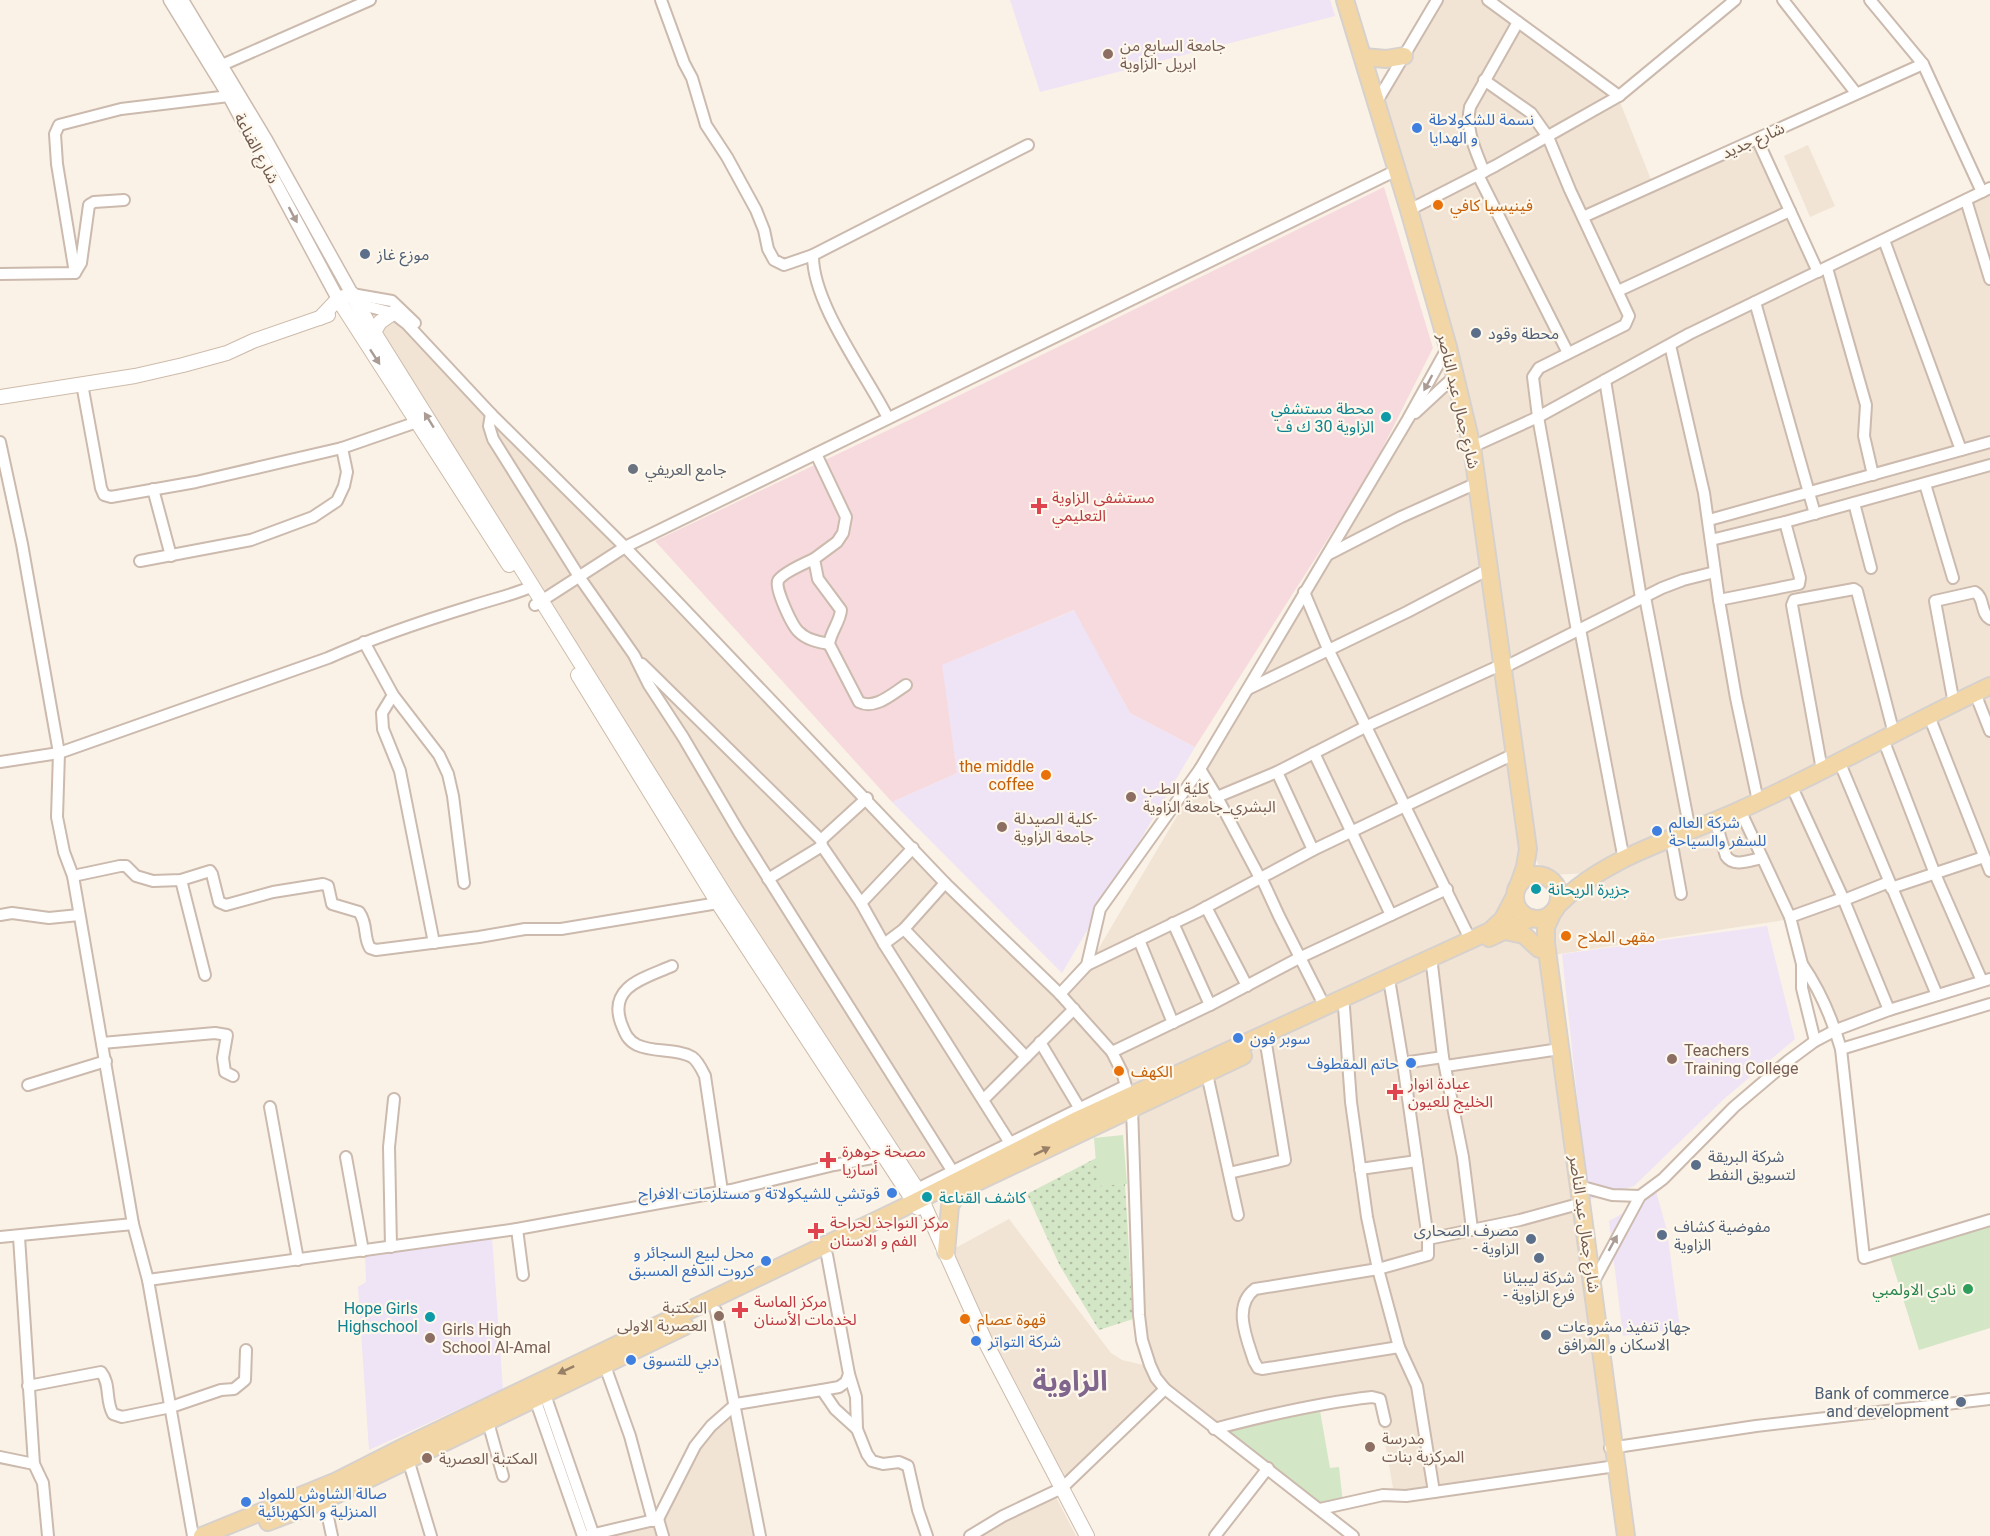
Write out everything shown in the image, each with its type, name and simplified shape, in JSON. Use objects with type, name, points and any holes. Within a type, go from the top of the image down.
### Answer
[{"type":"main road","name":"شارع جمال عبد الناصر","points":[[1345,0],[1448,347],[1472,447],[1528,849],[1534,863],[1546,876]]},
{"type":"main road","points":[[1363,57],[1386,59],[1404,56]]},
{"type":"main road","points":[[0,397],[135,376],[189,364],[226,353],[320,318],[340,304],[355,299],[529,587],[723,900],[920,1201],[946,1252],[987,1346],[1058,1491],[1077,1536]]},
{"type":"main road","points":[[340,304],[529,587]]},
{"type":"main road","points":[[374,332],[380,322],[393,313]]},
{"type":"main road","points":[[231,1536],[538,1391],[920,1201],[1038,1139],[1129,1097],[1207,1074],[1504,931],[1532,919],[1541,919],[1594,875],[1740,810],[1983,690]]},
{"type":"main road","name":"شارع جمال عبد الناصر","points":[[1129,1097],[1324,1005],[1490,931],[1508,912],[1525,867],[1528,849]]},
{"type":"main road","points":[[1532,919],[1523,915],[1518,908],[1517,890],[1530,875],[1572,878],[1594,875]]},
{"type":"main road","points":[[1546,876],[1558,889],[1555,909]]},
{"type":"main road","name":"شارع جمال عبد الناصر","points":[[1555,909],[1546,927],[1546,943],[1579,1186],[1579,1204]]},
{"type":"main road","name":"شارع جمال عبد الناصر","points":[[1532,919],[1539,949],[1553,1050],[1579,1204],[1611,1448],[1626,1536]]},
{"type":"main road","points":[[1504,931],[1524,935],[1539,949]]},
{"type":"main road","points":[[406,1453],[488,1422],[538,1391],[605,1366],[827,1255],[920,1201],[958,1191],[1129,1097]]},
{"type":"main road","points":[[946,1252],[950,1206],[958,1191]]},
{"type":"main road","points":[[920,1201],[983,1354],[1058,1491],[1087,1536]]},
{"type":"main road","name":"شارع جمال عبد الناصر","points":[[1611,1448],[1609,1467],[1617,1536]]},
{"type":"main road","points":[[202,1536],[322,1494]]},
{"type":"street","name":"شارع القناعة","points":[[170,0],[229,96],[340,304]]},
{"type":"street","name":"شارع القناعة","points":[[182,0],[222,65],[355,299]]},
{"type":"street","points":[[222,65],[370,0]]},
{"type":"street","points":[[661,0],[668,23],[692,78],[706,125],[727,157],[756,210],[768,249],[774,260],[784,265],[813,255],[1028,146]]},
{"type":"street","points":[[1376,103],[1437,0]]},
{"type":"street","points":[[1488,0],[1619,96]]},
{"type":"street","points":[[1409,210],[1548,137],[1619,96],[1736,0]]},
{"type":"street","points":[[1783,0],[1856,93]]},
{"type":"street","points":[[1472,447],[1538,417],[1670,345],[1755,302],[1986,190],[1923,64],[1870,0]]},
{"type":"street","points":[[1518,22],[1473,99],[1468,115],[1469,133],[1481,173],[1568,353]]},
{"type":"street","name":"شارع جديد","points":[[1583,217],[1923,64]]},
{"type":"street","points":[[1484,80],[1531,113],[1548,137],[1629,316],[1627,322],[1539,368],[1534,374],[1538,417],[1624,860]]},
{"type":"street","points":[[75,273],[57,164],[55,134],[59,125],[121,109],[229,96]]},
{"type":"street","points":[[1757,139],[1790,211],[1822,270],[1866,405],[1864,436],[1873,475]]},
{"type":"street","points":[[539,603],[625,547],[1397,170]]},
{"type":"street","points":[[75,273],[81,263],[89,205],[94,202],[124,200]]},
{"type":"street","points":[[1966,200],[1990,279]]},
{"type":"street","points":[[1618,291],[1790,211]]},
{"type":"street","points":[[1884,240],[1961,450]]},
{"type":"street","points":[[813,255],[817,288],[846,345],[888,418]]},
{"type":"street","points":[[0,274],[75,273]]},
{"type":"street","points":[[355,299],[393,313],[407,324],[491,414],[625,547],[867,798],[945,883],[1060,994],[1112,1052],[1122,1072],[1129,1097],[1139,1315],[1142,1340],[1156,1378],[1165,1389],[1214,1429],[1268,1468],[1353,1536]]},
{"type":"street","points":[[355,299],[392,300],[415,323],[441,360]]},
{"type":"street","points":[[1755,302],[1815,514]]},
{"type":"street","points":[[1670,345],[1708,520],[1736,698],[1758,801]]},
{"type":"street","points":[[1087,965],[1100,909],[1200,769],[1408,419],[1448,347]]},
{"type":"street","points":[[1408,419],[1455,376]]},
{"type":"street","points":[[1605,380],[1643,598],[1690,831]]},
{"type":"street","points":[[82,384],[100,488],[105,495],[111,497],[196,482],[342,448],[417,422]]},
{"type":"street","points":[[491,414],[489,426],[493,439],[580,578],[634,656],[649,685],[768,879],[953,1172]]},
{"type":"street","points":[[0,442],[22,544],[59,753],[57,817],[64,852],[73,876],[133,1224],[148,1280],[193,1536]]},
{"type":"street","points":[[1708,520],[1990,442]]},
{"type":"street","points":[[140,561],[251,540],[313,517],[337,501],[344,486],[347,472],[342,448]]},
{"type":"street","points":[[816,454],[846,517],[843,533],[837,542],[814,559],[780,578],[777,591],[798,632],[816,642],[829,644]]},
{"type":"street","points":[[1711,540],[1815,514],[1990,465]]},
{"type":"street","points":[[1328,555],[1401,517],[1477,483]]},
{"type":"street","points":[[1925,484],[1953,578]]},
{"type":"street","points":[[153,489],[171,556]]},
{"type":"street","points":[[1854,503],[1871,568]]},
{"type":"street","points":[[1719,600],[1798,584],[1800,578],[1785,522]]},
{"type":"street","points":[[814,559],[818,579],[841,610],[829,644],[859,702],[867,706],[875,704],[906,685]]},
{"type":"street","points":[[1248,689],[1407,612],[1490,568]]},
{"type":"street","points":[[1217,797],[1277,772],[1368,726],[1503,666],[1676,582],[1715,572]]},
{"type":"street","points":[[0,762],[59,753],[317,662],[364,642],[503,598],[529,587]]},
{"type":"street","points":[[1590,1287],[1640,1196],[1663,1179],[1750,1093],[1815,1041],[1836,1030],[1889,1010],[1986,980],[1935,874],[1888,736],[1857,591],[1854,589],[1794,600],[1792,605],[1821,770]]},
{"type":"street","points":[[1304,592],[1328,649],[1368,726],[1470,939]]},
{"type":"street","points":[[1954,704],[1935,601],[1975,592],[1979,595],[1986,616],[1990,619]]},
{"type":"street","points":[[364,642],[393,695],[439,755],[448,774],[464,883]]},
{"type":"street","points":[[634,656],[822,843],[1010,1143]]},
{"type":"street","points":[[1983,690],[1990,731]]},
{"type":"street","points":[[393,695],[382,713],[383,729],[400,771],[434,943]]},
{"type":"street","points":[[1790,917],[1890,885],[1988,863],[1929,716]]},
{"type":"street","points":[[1314,753],[1391,915]]},
{"type":"street","points":[[1060,994],[1087,965],[1206,907],[1313,850],[1514,754]]},
{"type":"street","points":[[1839,761],[1937,995]]},
{"type":"street","points":[[1200,769],[1261,878],[1324,1005]]},
{"type":"street","points":[[1277,772],[1313,850]]},
{"type":"street","points":[[1791,785],[1844,899],[1889,1010]]},
{"type":"street","points":[[768,879],[822,843],[867,798]]},
{"type":"street","points":[[1740,810],[1790,917],[1802,964],[1802,988],[1815,1041]]},
{"type":"street","points":[[1715,820],[1726,856],[1730,861],[1735,863],[1762,858]]},
{"type":"street","points":[[1671,839],[1681,894]]},
{"type":"street","points":[[861,903],[913,848]]},
{"type":"street","points":[[73,876],[120,866],[126,866],[141,879],[153,881],[181,880],[210,871],[219,902],[226,905],[273,892],[323,884],[328,886],[332,904],[359,912],[363,917],[367,944],[370,948],[383,950],[525,929],[561,928],[723,900]]},
{"type":"street","points":[[181,880],[205,975]]},
{"type":"street","points":[[884,944],[904,928],[945,883]]},
{"type":"street","points":[[1112,1052],[1210,1005],[1301,957],[1447,889]]},
{"type":"street","points":[[1206,907],[1247,986]]},
{"type":"street","points":[[0,915],[49,918],[79,915]]},
{"type":"street","points":[[1173,923],[1210,1005]]},
{"type":"street","points":[[904,928],[1026,1056]]},
{"type":"street","points":[[1139,940],[1173,1023]]},
{"type":"street","points":[[1802,964],[1821,995],[1836,1030],[1841,1049],[1864,1258],[1990,1220]]},
{"type":"street","points":[[1432,965],[1444,1062],[1463,1157],[1472,1229]]},
{"type":"street","points":[[672,966],[633,983],[620,996],[618,1015],[626,1037],[637,1044],[653,1050],[692,1057],[700,1066],[705,1076],[722,1191]]},
{"type":"street","points":[[1390,985],[1428,1239],[1428,1255],[1378,1269],[1255,1289],[1244,1303],[1242,1313],[1247,1339],[1256,1365],[1262,1369],[1399,1347]]},
{"type":"street","points":[[1841,1049],[1990,1004]]},
{"type":"street","points":[[1344,1007],[1351,1102],[1360,1169],[1378,1269],[1399,1347],[1417,1386],[1434,1492]]},
{"type":"street","points":[[984,1100],[1074,1009]]},
{"type":"street","points":[[102,1043],[215,1033],[227,1035],[223,1058],[225,1072],[233,1076]]},
{"type":"street","points":[[1040,1042],[1080,1109]]},
{"type":"street","points":[[1229,1173],[1285,1160],[1266,1044]]},
{"type":"street","points":[[1403,1063],[1444,1062],[1553,1050]]},
{"type":"street","points":[[28,1085],[106,1061]]},
{"type":"street","points":[[1207,1074],[1238,1215]]},
{"type":"street","points":[[920,1201],[953,1172],[1010,1143],[1080,1109],[1129,1097]]},
{"type":"street","points":[[391,1247],[389,1147],[394,1100]]},
{"type":"street","points":[[270,1107],[298,1260]]},
{"type":"street","points":[[148,1280],[517,1229],[722,1191],[834,1165],[889,1155]]},
{"type":"street","points":[[346,1157],[363,1251]]},
{"type":"street","points":[[1360,1169],[1417,1161]]},
{"type":"street","points":[[1579,1186],[1612,1195],[1640,1196]]},
{"type":"street","points":[[1428,1239],[1520,1220],[1579,1204]]},
{"type":"street","points":[[0,1237],[19,1237],[133,1224]]},
{"type":"street","points":[[517,1229],[523,1275]]},
{"type":"street","points":[[19,1237],[34,1464],[43,1483],[48,1536]]},
{"type":"street","points":[[827,1255],[849,1374],[856,1397],[857,1429],[872,1461],[883,1464],[899,1462],[908,1466],[918,1510],[927,1536]]},
{"type":"street","points":[[716,1311],[760,1536]]},
{"type":"street","points":[[28,1386],[101,1372],[106,1380],[109,1408],[113,1414],[122,1417],[171,1407],[221,1390],[234,1389],[245,1380],[246,1350]]},
{"type":"street","points":[[605,1366],[663,1536]]},
{"type":"street","points":[[538,1391],[589,1536],[656,1520],[695,1446],[711,1426],[736,1404],[839,1387],[846,1382],[849,1374]]},
{"type":"street","points":[[970,1536],[1003,1516],[1058,1491],[1165,1389]]},
{"type":"street","points":[[822,1390],[835,1409],[857,1429]]},
{"type":"street","points":[[1214,1429],[1273,1413],[1372,1397],[1382,1402],[1385,1421]]},
{"type":"street","points":[[1611,1448],[1756,1426],[1990,1399]]},
{"type":"street","points":[[488,1422],[502,1476]]},
{"type":"street","points":[[406,1453],[431,1536]]},
{"type":"street","points":[[0,1457],[34,1464]]},
{"type":"street","points":[[1320,1509],[1383,1495],[1406,1496],[1609,1467]]},
{"type":"street","points":[[1215,1536],[1268,1468]]},
{"type":"street","points":[[322,1494],[332,1536]]},
{"type":"shaded area","name":"جامعة السابع من ابريل -الزاوية","points":[[1010,0],[1330,0],[1335,16],[1040,92]]},
{"type":"shaded area","points":[[1439,0],[1481,0],[1620,102],[1654,187],[1757,140],[1816,271],[1473,445],[1524,868],[1498,923],[1129,1094],[1123,1070],[1061,994],[1090,963],[1408,426],[1455,379],[1379,102]]},
{"type":"shaded area","points":[[1808,145],[1835,206],[1810,217],[1784,156]]},
{"type":"shaded area","name":"مستشفى الزاوية التعليمي","points":[[1384,187],[1433,348],[1371,471],[1195,747],[1130,713],[1074,610],[942,665],[957,773],[892,802],[655,541],[905,422]]},
{"type":"shaded area","points":[[1990,193],[1990,684],[1594,873],[1549,875],[1542,870],[1529,848],[1473,447]]},
{"type":"shaded area","points":[[398,318],[1112,1052],[1125,1085],[918,1189],[377,333],[379,324]]},
{"type":"shaded area","points":[[1075,610],[1130,713],[1195,747],[1062,973],[892,802],[957,773],[941,665]]},
{"type":"shaded area","points":[[1990,688],[1990,977],[1837,1027],[1804,962],[1791,919],[1553,955],[1549,926],[1560,904],[1592,880]]},
{"type":"shaded area","name":"Teachers Training College","points":[[1767,926],[1795,1039],[1725,1098],[1634,1186],[1588,1200],[1562,954]]},
{"type":"shaded area","points":[[1504,932],[1538,950],[1608,1466],[1394,1494],[1377,1396],[1215,1426],[1158,1377],[1144,1339],[1132,1108]]},
{"type":"shaded area","points":[[1656,1191],[1667,1231],[1680,1328],[1623,1336],[1609,1221],[1645,1201]]},
{"type":"shaded area","points":[[1009,1219],[1111,1353],[1122,1360],[1148,1366],[1162,1389],[1063,1486],[948,1252]]},
{"type":"shaded area","name":"Girls High School Al-Amal","points":[[492,1237],[503,1389],[369,1450],[358,1287],[366,1282],[365,1253]]},
{"type":"shaded area","points":[[735,1408],[759,1536],[595,1536],[661,1520],[687,1463],[712,1429]]},
{"type":"shaded area","points":[[1054,1493],[1076,1536],[971,1536]]},
{"type":"green space","points":[[1123,1135],[1127,1184],[1098,1187],[1094,1138]]},
{"type":"green space","points":[[1096,1158],[1099,1186],[1125,1184],[1133,1319],[1099,1330],[1060,1266],[1027,1194]]},
{"type":"green space","points":[[1990,1222],[1990,1328],[1919,1350],[1889,1253]]},
{"type":"green space","points":[[1319,1405],[1330,1468],[1339,1467],[1343,1503],[1320,1508],[1215,1429]]},
{"type":"place","name":"جامعة السابع من ابريل -الزاوية","points":[[1108,54]]},
{"type":"place","name":"نسمة للشكولاطة و الهدايا","points":[[1417,128]]},
{"type":"place","name":"فينيسيا كافي","points":[[1438,205]]},
{"type":"place","name":"موزع غاز","points":[[365,254]]},
{"type":"place","name":"محطة وقود","points":[[1476,333]]},
{"type":"place","name":"محطة مستشفي الزاوية 30 ك ف","points":[[1386,417]]},
{"type":"place","name":"جامع العريفي","points":[[633,469]]},
{"type":"place","name":"مستشفى الزاوية التعليمي","points":[[1039,506]]},
{"type":"place","name":"the middle coffee","points":[[1046,775]]},
{"type":"place","name":"كلية الطب البشري_جامعة الزاوية","points":[[1131,797]]},
{"type":"place","name":"كلية الصيدلة- جامعة الزاوية","points":[[1002,827]]},
{"type":"place","name":"شركة العالم للسفر والسياحة","points":[[1657,831]]},
{"type":"place","name":"جزيرة الريحانة","points":[[1536,889]]},
{"type":"place","name":"مقهى الملاح","points":[[1566,936]]},
{"type":"place","name":"سوبر فون","points":[[1238,1038]]},
{"type":"place","name":"Teachers Training College","points":[[1672,1059]]},
{"type":"place","name":"حاتم المقطوف","points":[[1411,1063]]},
{"type":"place","name":"الكهف","points":[[1119,1071]]},
{"type":"place","name":"عيادة انوار الخليج للعيون","points":[[1395,1092]]},
{"type":"place","name":"مصحة جوهرة أساريا","points":[[828,1160]]},
{"type":"place","name":"شركة البريقة لتسويق النفط","points":[[1696,1165]]},
{"type":"place","name":"قوتشي للشيكولاتة و مستلزمات الافراح","points":[[892,1193]]},
{"type":"place","name":"كاشف القناعة","points":[[927,1197]]},
{"type":"place","name":"مركز النواجذ لجراحة الفم و الاسنان","points":[[816,1231]]},
{"type":"place","name":"مفوضية كشاف الزاوية","points":[[1662,1235]]},
{"type":"place","name":"مصرف الصحارى - الزاوية","points":[[1531,1239]]},
{"type":"place","name":"شركة ليبيانا - فرع الزاوية","points":[[1539,1258]]},
{"type":"place","name":"محل لبيع السجائر و كروت الدفع المسبق","points":[[766,1261]]},
{"type":"place","name":"نادي الاولمبي","points":[[1968,1289]]},
{"type":"place","name":"مركز الماسة لخدمات الأسنان","points":[[740,1310]]},
{"type":"place","name":"المكتبة العصرية الاولى","points":[[719,1316]]},
{"type":"place","name":"Hope Girls Highschool","points":[[430,1317]]},
{"type":"place","name":"قهوة عصام","points":[[965,1319]]},
{"type":"place","name":"جهاز تنفيذ مشروعات الاسكان و المرافق","points":[[1546,1335]]},
{"type":"place","name":"Girls High School Al-Amal","points":[[430,1338]]},
{"type":"place","name":"شركة التواتر","points":[[976,1341]]},
{"type":"place","name":"دبي للتسوق","points":[[631,1360]]},
{"type":"place","name":"Bank of commerce and development","points":[[1961,1402]]},
{"type":"place","name":"مدرسة المركزية بنات","points":[[1370,1447]]},
{"type":"place","name":"المكتبة العصرية","points":[[427,1458]]},
{"type":"place","name":"صالة الشاوش للمواد المنزلية و الكهربائية","points":[[246,1502]]},
{"type":"district","name":"الزاوية","points":[[1070,1381]]}]
